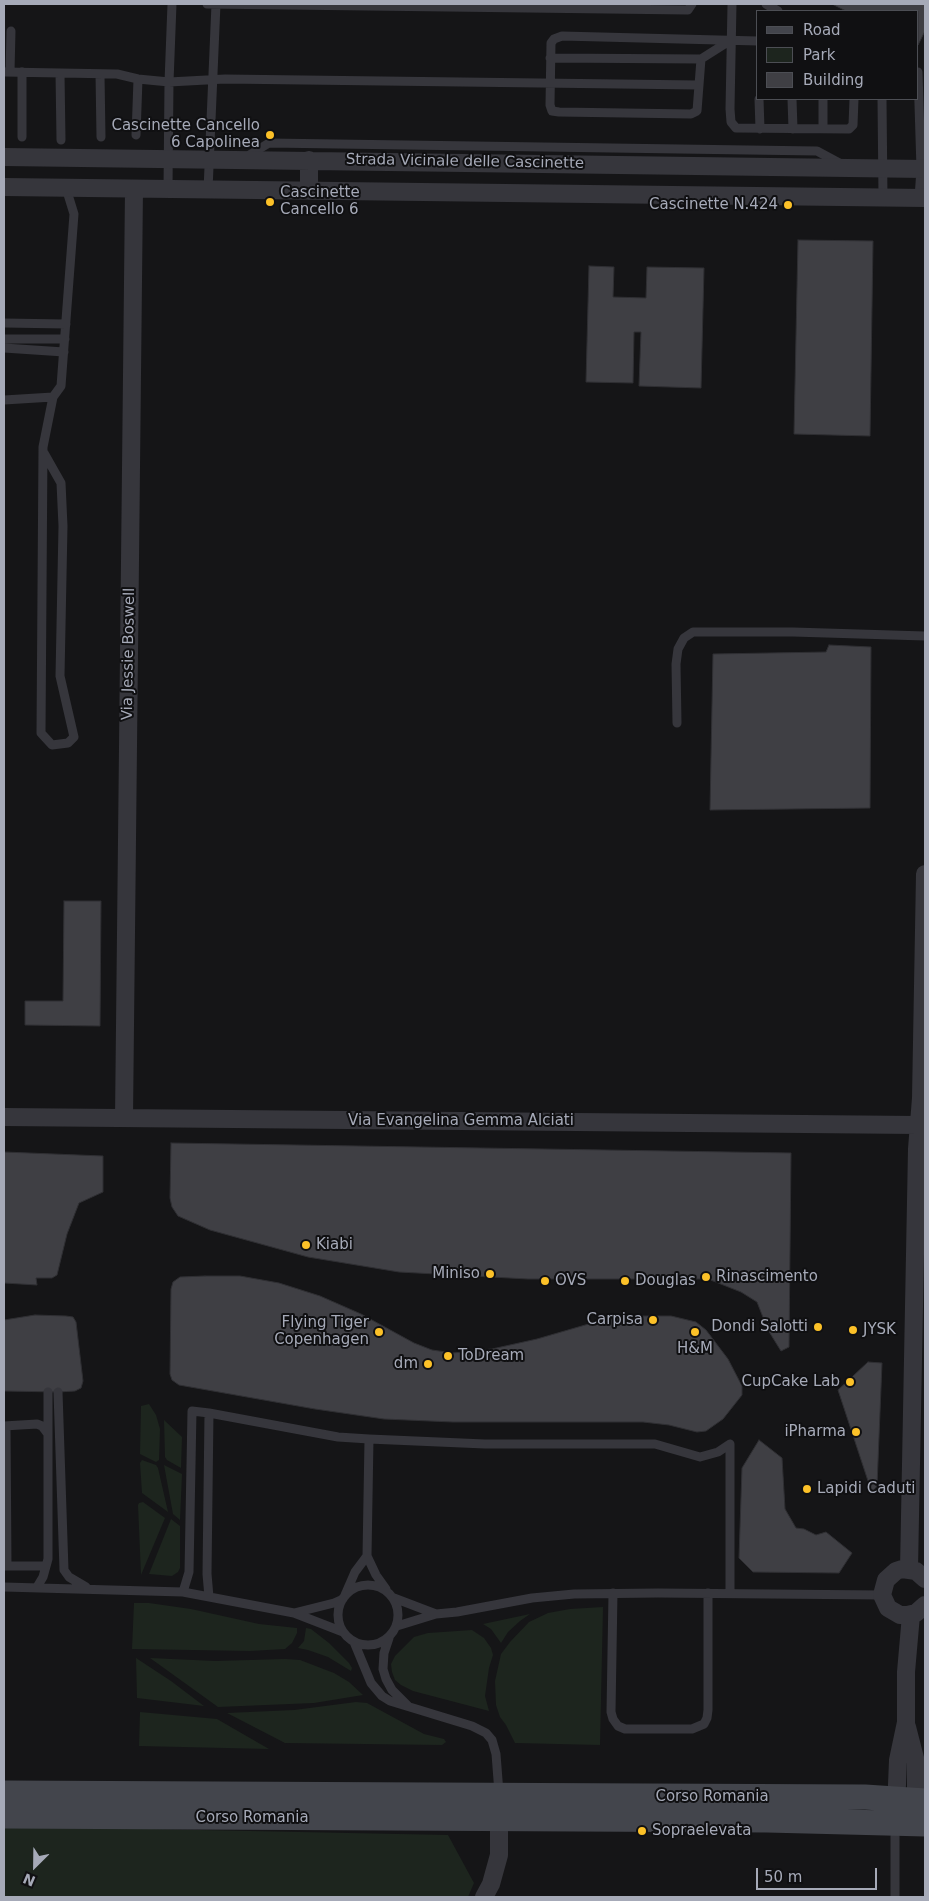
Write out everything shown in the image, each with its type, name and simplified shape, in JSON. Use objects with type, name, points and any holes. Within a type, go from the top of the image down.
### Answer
[{"type":"main road","name":"Corso Romania","points":[[4,1793],[499,1808]]},
{"type":"main road","name":"Corso Romania","points":[[4,1816],[499,1808],[865,1797],[912,1812]]},
{"type":"street","name":"Strada Vicinale delle Cascinette","points":[[4,157],[309,160],[636,156],[923,169]]},
{"type":"street","points":[[309,160],[309,191]]},
{"type":"street","name":"Strada Vicinale delle Cascinette","points":[[4,187],[922,198]]},
{"type":"street","name":"Via Jessie Boswell","points":[[124,1118],[134,189]]},
{"type":"street","points":[[910,1569],[918,1125],[922,1098],[925,874]]},
{"type":"street","name":"Via Evangelina Gemma Alciati","points":[[4,1117],[918,1125]]},
{"type":"street","points":[[912,1812],[898,1760],[906,1722],[906,1672],[918,1610],[900,1615],[888,1608],[882,1595],[883,1587],[890,1574],[896,1571],[910,1569],[916,1571],[925,1579]]},
{"type":"street","points":[[484,1897],[491,1884],[500,1854],[499,1808]]},
{"type":"lane","points":[[168,189],[172,4]]},
{"type":"lane","points":[[207,4],[688,10],[692,4]]},
{"type":"lane","points":[[208,190],[216,4]]},
{"type":"lane","points":[[732,4],[730,110],[731,122],[736,128],[849,129],[853,126],[854,100]]},
{"type":"lane","points":[[11,31],[7,72],[117,74],[138,79],[169,82],[212,78],[698,85]]},
{"type":"lane","points":[[701,59],[697,112],[691,114],[552,111],[550,105],[551,43],[562,36],[756,41]]},
{"type":"lane","points":[[550,58],[701,59],[732,40]]},
{"type":"lane","points":[[22,72],[22,137]]},
{"type":"lane","points":[[920,72],[922,198]]},
{"type":"lane","points":[[60,73],[61,140]]},
{"type":"lane","points":[[100,74],[101,137]]},
{"type":"lane","points":[[136,135],[138,79]]},
{"type":"lane","points":[[759,100],[760,129]]},
{"type":"lane","points":[[792,100],[793,129]]},
{"type":"lane","points":[[823,100],[823,128]]},
{"type":"lane","points":[[882,100],[883,197]]},
{"type":"lane","points":[[242,160],[269,143],[636,156]]},
{"type":"lane","points":[[44,453],[61,483],[63,526],[60,676],[74,736],[68,743],[52,745],[41,734],[44,453],[53,397],[61,386],[64,352],[74,214],[66,188]]},
{"type":"lane","points":[[4,323],[66,324]]},
{"type":"lane","points":[[4,339],[65,339]]},
{"type":"lane","points":[[4,348],[64,352]]},
{"type":"lane","points":[[4,400],[53,397]]},
{"type":"lane","points":[[677,723],[676,664],[678,650],[684,638],[693,632],[794,632],[925,636]]},
{"type":"lane","points":[[37,1587],[43,1577],[48,1559],[48,1392]]},
{"type":"lane","points":[[58,1392],[64,1570],[69,1577],[88,1588]]},
{"type":"lane","points":[[182,1592],[189,1572],[192,1411],[338,1437],[369,1439],[485,1444],[655,1444],[700,1457],[718,1452],[730,1444],[730,1593]]},
{"type":"lane","points":[[209,1413],[207,1574],[209,1597]]},
{"type":"lane","points":[[46,1566],[5,1566],[5,1426],[36,1424],[42,1426],[48,1434]]},
{"type":"lane","points":[[369,1439],[367,1556],[376,1575],[398,1606],[399,1616],[397,1626],[389,1638],[384,1653],[383,1669],[392,1690],[408,1706]]},
{"type":"lane","points":[[343,1632],[338,1617],[338,1610],[355,1572],[367,1556]]},
{"type":"lane","points":[[294,1613],[334,1603],[360,1586],[369,1584],[378,1586],[390,1594],[436,1614]]},
{"type":"lane","points":[[4,1587],[182,1592],[294,1613],[343,1632],[354,1642],[365,1646],[375,1645],[389,1638]]},
{"type":"lane","points":[[612,1593],[611,1712],[613,1719],[618,1726],[625,1729],[692,1730],[704,1724],[708,1710],[708,1593]]},
{"type":"lane","points":[[397,1626],[436,1614],[532,1598],[574,1594],[730,1593],[882,1595]]},
{"type":"lane","points":[[354,1642],[371,1683],[376,1691],[390,1701],[472,1726],[486,1733],[494,1743],[499,1808]]},
{"type":"lane","points":[[895,1897],[912,1812]]},
{"type":"green space","points":[[149,1404],[156,1415],[160,1429],[159,1460],[156,1462],[140,1454],[141,1406]]},
{"type":"green space","points":[[164,1420],[182,1437],[181,1468],[165,1457]]},
{"type":"green space","points":[[142,1460],[156,1465],[158,1468],[168,1512],[142,1493],[140,1463]]},
{"type":"green space","points":[[164,1465],[182,1474],[180,1520],[173,1514]]},
{"type":"green space","points":[[143,1502],[165,1518],[141,1575],[138,1505]]},
{"type":"green space","points":[[171,1519],[180,1526],[180,1568],[172,1576],[149,1574]]},
{"type":"green space","points":[[134,1603],[149,1603],[191,1609],[259,1624],[297,1628],[297,1633],[292,1643],[285,1649],[250,1651],[132,1649]]},
{"type":"green space","points":[[603,1607],[600,1745],[515,1743],[500,1717],[496,1705],[495,1681],[501,1654],[529,1622],[548,1613],[570,1609]]},
{"type":"green space","points":[[530,1614],[508,1632],[501,1643],[491,1629],[483,1624]]},
{"type":"green space","points":[[306,1628],[311,1629],[329,1643],[349,1663],[352,1668],[351,1671],[328,1657],[298,1648],[304,1641]]},
{"type":"green space","points":[[472,1630],[484,1638],[491,1648],[493,1655],[485,1696],[489,1711],[413,1691],[395,1680],[391,1664],[395,1656],[414,1637],[428,1633]]},
{"type":"green space","points":[[136,1658],[171,1681],[204,1706],[137,1698]]},
{"type":"green space","points":[[150,1658],[215,1661],[300,1660],[334,1673],[349,1682],[363,1695],[314,1703],[218,1707]]},
{"type":"green space","points":[[356,1702],[367,1703],[424,1734],[444,1739],[446,1742],[442,1745],[285,1743],[227,1713],[294,1710]]},
{"type":"green space","points":[[140,1712],[217,1719],[269,1749],[139,1746]]},
{"type":"green space","points":[[4,1826],[448,1835],[474,1883],[468,1897],[4,1897]]},
{"type":"building","points":[[832,4],[925,4],[925,31],[919,43],[919,10],[844,10]]},
{"type":"building","points":[[798,240],[873,241],[870,436],[794,434]]},
{"type":"building","points":[[589,266],[614,267],[613,297],[646,298],[647,267],[704,268],[701,388],[639,386],[641,332],[634,332],[633,383],[586,382]]},
{"type":"building","points":[[829,645],[871,647],[870,808],[710,810],[713,654],[826,652]]},
{"type":"building","points":[[64,901],[101,901],[100,1026],[25,1025],[25,1001],[63,1001]]},
{"type":"building","points":[[171,1143],[791,1153],[789,1347],[781,1351],[768,1330],[757,1302],[741,1292],[708,1279],[528,1279],[399,1272],[308,1257],[210,1230],[178,1216],[172,1207],[170,1198]]},
{"type":"building","points":[[4,1152],[103,1156],[103,1192],[79,1203],[67,1234],[57,1275],[52,1278],[36,1278],[37,1285],[4,1283]]},
{"type":"building","name":"ToDream","points":[[240,1276],[279,1283],[320,1296],[361,1314],[414,1343],[432,1350],[453,1353],[492,1349],[537,1339],[599,1321],[631,1316],[671,1316],[696,1322],[706,1330],[728,1359],[742,1386],[742,1395],[723,1419],[706,1431],[697,1432],[669,1425],[643,1422],[453,1422],[384,1419],[179,1385],[172,1380],[170,1374],[171,1289],[173,1282],[180,1277]]},
{"type":"building","points":[[35,1315],[73,1317],[76,1322],[83,1381],[81,1388],[75,1391],[58,1392],[4,1391],[4,1320]]},
{"type":"building","points":[[868,1362],[882,1363],[877,1486],[872,1493],[838,1390]]},
{"type":"building","points":[[759,1440],[782,1458],[785,1509],[796,1528],[804,1529],[816,1535],[826,1532],[852,1553],[839,1573],[753,1572],[739,1558],[742,1468]]},
{"type":"place","name":"Cascinette Cancello 6 Capolinea","points":[[270,135]]},
{"type":"place","name":"Cascinette Cancello 6","points":[[270,202]]},
{"type":"place","name":"Cascinette N.424","points":[[788,205]]},
{"type":"place","name":"Kiabi","points":[[306,1245]]},
{"type":"place","name":"Miniso","points":[[490,1274]]},
{"type":"place","name":"Rinascimento","points":[[706,1277]]},
{"type":"place","name":"OVS","points":[[545,1281]]},
{"type":"place","name":"Douglas","points":[[625,1281]]},
{"type":"place","name":"Carpisa","points":[[653,1320]]},
{"type":"place","name":"Dondi Salotti","points":[[818,1327]]},
{"type":"place","name":"JYSK","points":[[853,1330]]},
{"type":"place","name":"Flying Tiger Copenhagen","points":[[379,1332]]},
{"type":"place","name":"H&M","points":[[695,1332]]},
{"type":"place","name":"ToDream","points":[[448,1356]]},
{"type":"place","name":"dm","points":[[428,1364]]},
{"type":"place","name":"CupCake Lab","points":[[850,1382]]},
{"type":"place","name":"iPharma","points":[[856,1432]]},
{"type":"place","name":"Lapidi Caduti","points":[[807,1489]]},
{"type":"place","name":"Sopraelevata","points":[[642,1831]]}]
